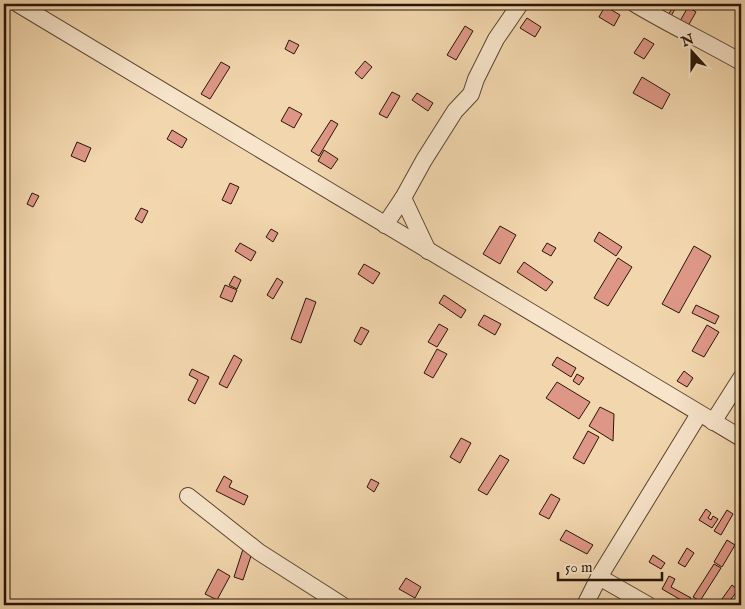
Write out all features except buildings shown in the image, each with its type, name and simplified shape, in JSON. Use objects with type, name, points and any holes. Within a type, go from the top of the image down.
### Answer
[{"type":"street","points":[[18,4],[741,438]]},
{"type":"street","points":[[385,225],[455,111],[471,94],[476,79],[496,39],[520,4]]},
{"type":"street","points":[[635,4],[664,22],[741,62]]},
{"type":"street","points":[[403,198],[428,251]]},
{"type":"street","points":[[585,605],[599,577],[706,418],[741,378]]},
{"type":"street","points":[[188,496],[259,552],[342,605]]},
{"type":"street","points":[[599,577],[648,605]]}]
